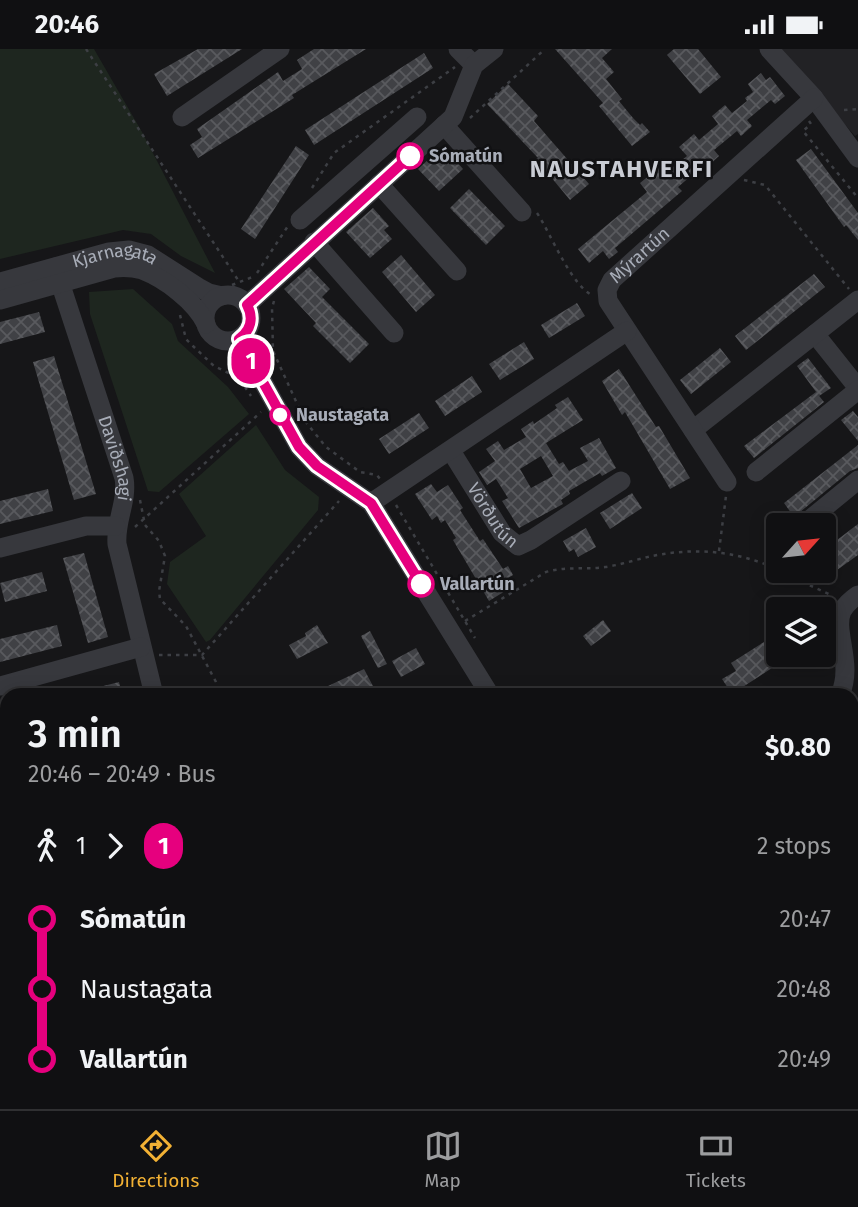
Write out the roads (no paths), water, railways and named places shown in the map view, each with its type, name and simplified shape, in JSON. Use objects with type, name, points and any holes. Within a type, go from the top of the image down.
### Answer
[{"type":"street","points":[[182,117],[280,49]]},
{"type":"street","points":[[458,49],[474,65]]},
{"type":"street","points":[[247,305],[444,125],[456,112],[474,65],[494,49]]},
{"type":"street","points":[[769,49],[814,98],[858,158]]},
{"type":"street","name":"Mýrartún","points":[[727,482],[608,301],[607,290],[612,280],[814,98]]},
{"type":"street","points":[[300,220],[417,117]]},
{"type":"street","points":[[444,125],[522,212]]},
{"type":"street","points":[[358,169],[457,271]]},
{"type":"street","points":[[314,242],[394,333]]},
{"type":"street","name":"Kjarnagata","points":[[0,300],[109,252],[130,250],[148,255],[198,287],[222,296]]},
{"type":"street","name":"Kjarnagata","points":[[0,282],[114,268],[140,270],[164,283],[192,305],[206,324]]},
{"type":"street","name":"Daviðshagi","points":[[58,275],[124,478],[124,503],[117,535],[152,688]]},
{"type":"street","points":[[693,431],[815,334],[854,295]]},
{"type":"street","points":[[222,296],[236,297],[247,305],[250,325],[239,339],[221,341],[209,331],[206,324],[207,310],[216,299],[222,296]]},
{"type":"street","points":[[371,503],[627,331]]},
{"type":"street","points":[[756,472],[858,389],[815,334]]},
{"type":"street","points":[[239,339],[299,447],[317,466],[371,503],[486,688]]},
{"type":"street","name":"Vörðutún","points":[[451,451],[502,533],[518,546],[621,481]]},
{"type":"street","points":[[818,513],[858,480]]},
{"type":"street","points":[[0,548],[86,526],[117,535]]},
{"type":"street","points":[[843,688],[846,668],[840,627],[841,613],[853,599]]},
{"type":"street","points":[[0,686],[142,651]]},
{"type":"place","name":"Sómatún","points":[[410,156]]},
{"type":"place","name":"Naustagata","points":[[280,415]]},
{"type":"place","name":"Vallartún","points":[[421,584]]},
{"type":"district","name":"NAUSTAHVERFI","points":[[622,169]]}]
